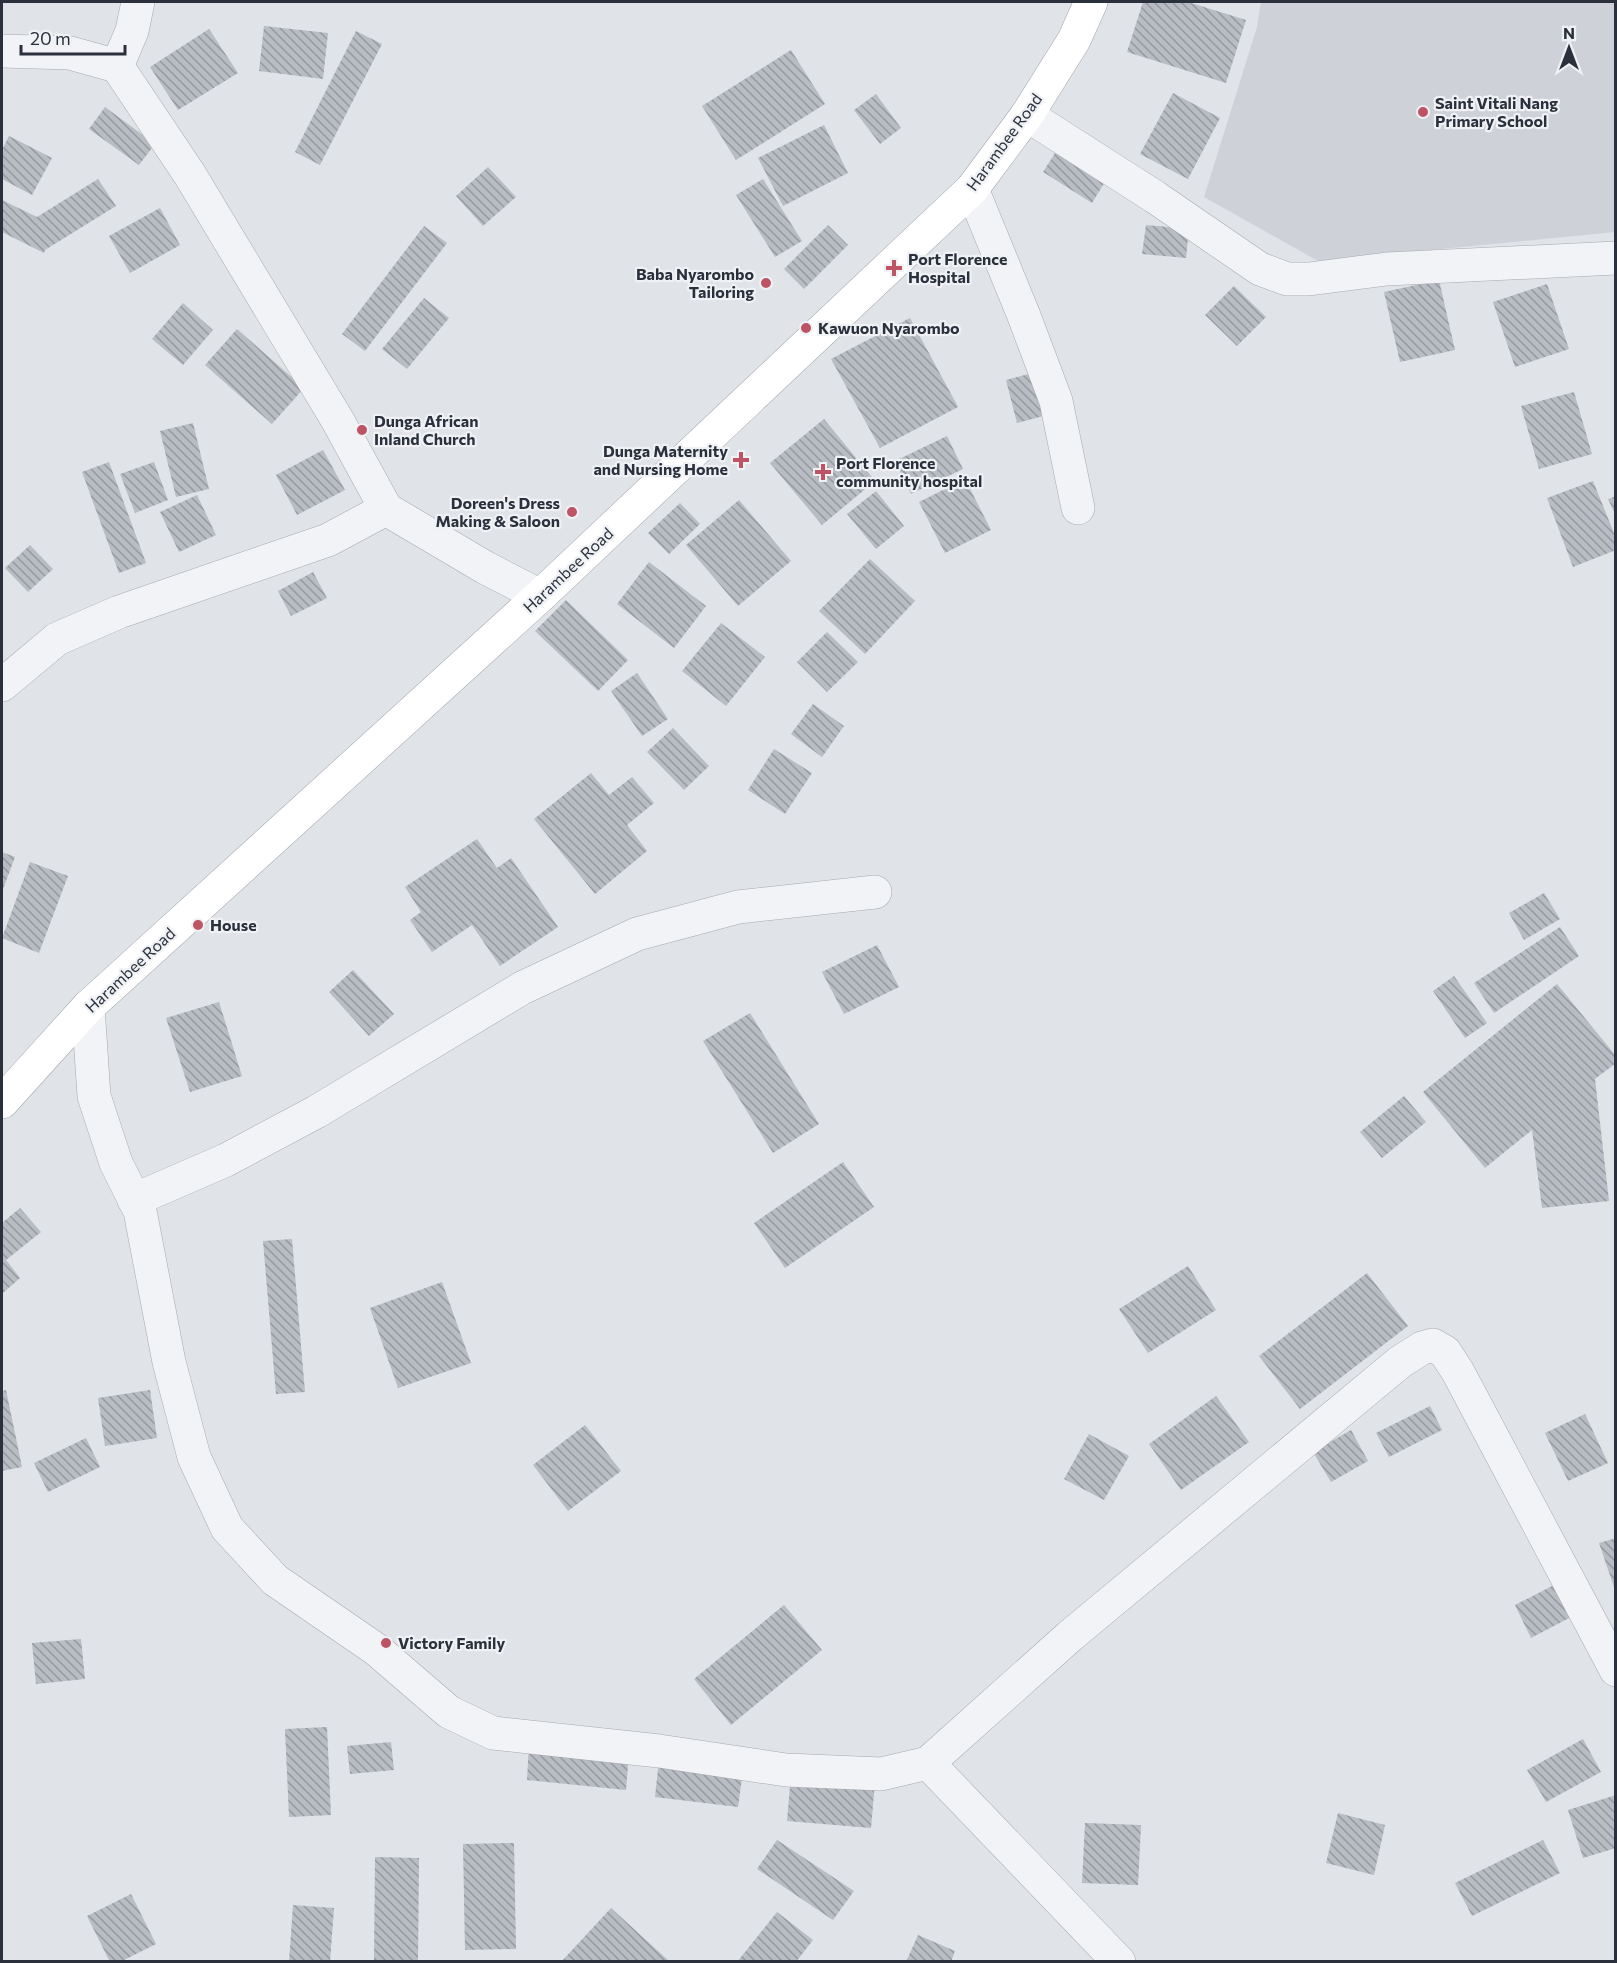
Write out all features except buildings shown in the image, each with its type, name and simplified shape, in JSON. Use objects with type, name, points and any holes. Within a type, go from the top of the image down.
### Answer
[{"type":"main road","name":"Harambee Road","points":[[2,1102],[88,1007],[540,596],[972,189],[1027,115],[1074,40],[1092,2]]},
{"type":"street","points":[[117,66],[132,31],[138,2]]},
{"type":"street","points":[[2,51],[70,53],[117,66],[190,175],[338,421],[386,509],[486,568],[540,596]]},
{"type":"street","points":[[1027,115],[1155,197],[1260,269],[1287,279],[1309,279],[1388,269],[1616,258]]},
{"type":"street","points":[[972,189],[1056,401],[1078,507]]},
{"type":"street","points":[[2,685],[57,639],[119,612],[328,540],[386,509]]},
{"type":"street","points":[[134,1200],[226,1160],[316,1112],[522,988],[638,934],[738,907],[875,892]]},
{"type":"street","points":[[88,1007],[94,1096],[116,1164],[140,1211],[170,1362],[194,1457],[227,1528],[275,1580],[378,1650],[449,1712],[493,1733],[659,1751],[786,1770],[881,1774],[928,1763],[1070,1636],[1390,1370],[1422,1348],[1433,1345],[1445,1352],[1458,1372],[1616,1670]]},
{"type":"street","points":[[928,1763],[1119,1962]]},
{"type":"shaded area","name":"Saint Vitali Nang Primary School","points":[[1261,2],[1615,2],[1615,232],[1318,261],[1204,197],[1257,27]]},
{"type":"place","name":"Saint Vitali Nang Primary School","points":[[1423,112]]},
{"type":"place","name":"Port Florence Hospital","points":[[894,268]]},
{"type":"place","name":"Baba Nyarombo Tailoring","points":[[766,283]]},
{"type":"place","name":"Kawuon Nyarombo","points":[[806,328]]},
{"type":"place","name":"Dunga African Inland Church","points":[[362,430]]},
{"type":"place","name":"Dunga Maternity and Nursing Home","points":[[741,460]]},
{"type":"place","name":"Port Florence community hospital","points":[[823,472]]},
{"type":"place","name":"Doreen's Dress Making & Saloon","points":[[572,512]]},
{"type":"place","name":"House","points":[[198,925]]},
{"type":"place","name":"Victory Family","points":[[386,1643]]}]
